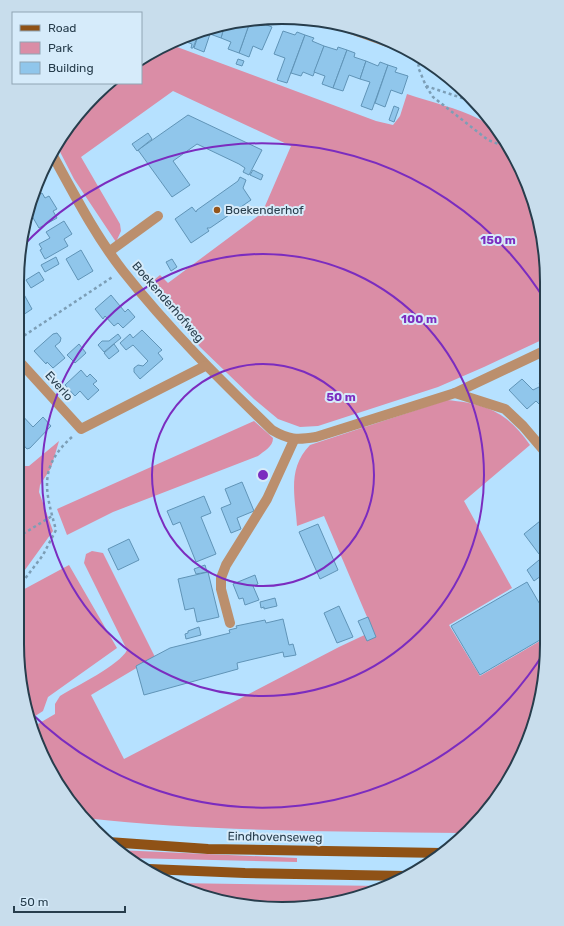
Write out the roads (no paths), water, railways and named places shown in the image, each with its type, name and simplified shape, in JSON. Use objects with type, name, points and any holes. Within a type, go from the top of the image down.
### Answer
[{"type":"main road","name":"Eindhovenseweg","points":[[118,843],[208,849],[434,853]]},
{"type":"main road","points":[[157,869],[245,873],[394,876]]},
{"type":"street","name":"Boekenderhofweg","points":[[55,160],[87,216],[123,271],[205,366],[272,430],[294,440]]},
{"type":"street","points":[[110,251],[158,216]]},
{"type":"street","points":[[230,623],[221,589],[221,578],[226,565],[267,499],[294,440],[316,437],[455,393],[540,353]]},
{"type":"street","name":"Everlo","points":[[24,367],[80,429],[205,366]]},
{"type":"street","points":[[455,393],[505,409],[523,426],[540,446]]},
{"type":"place","name":"Boekenderhof","points":[[217,210]]}]
